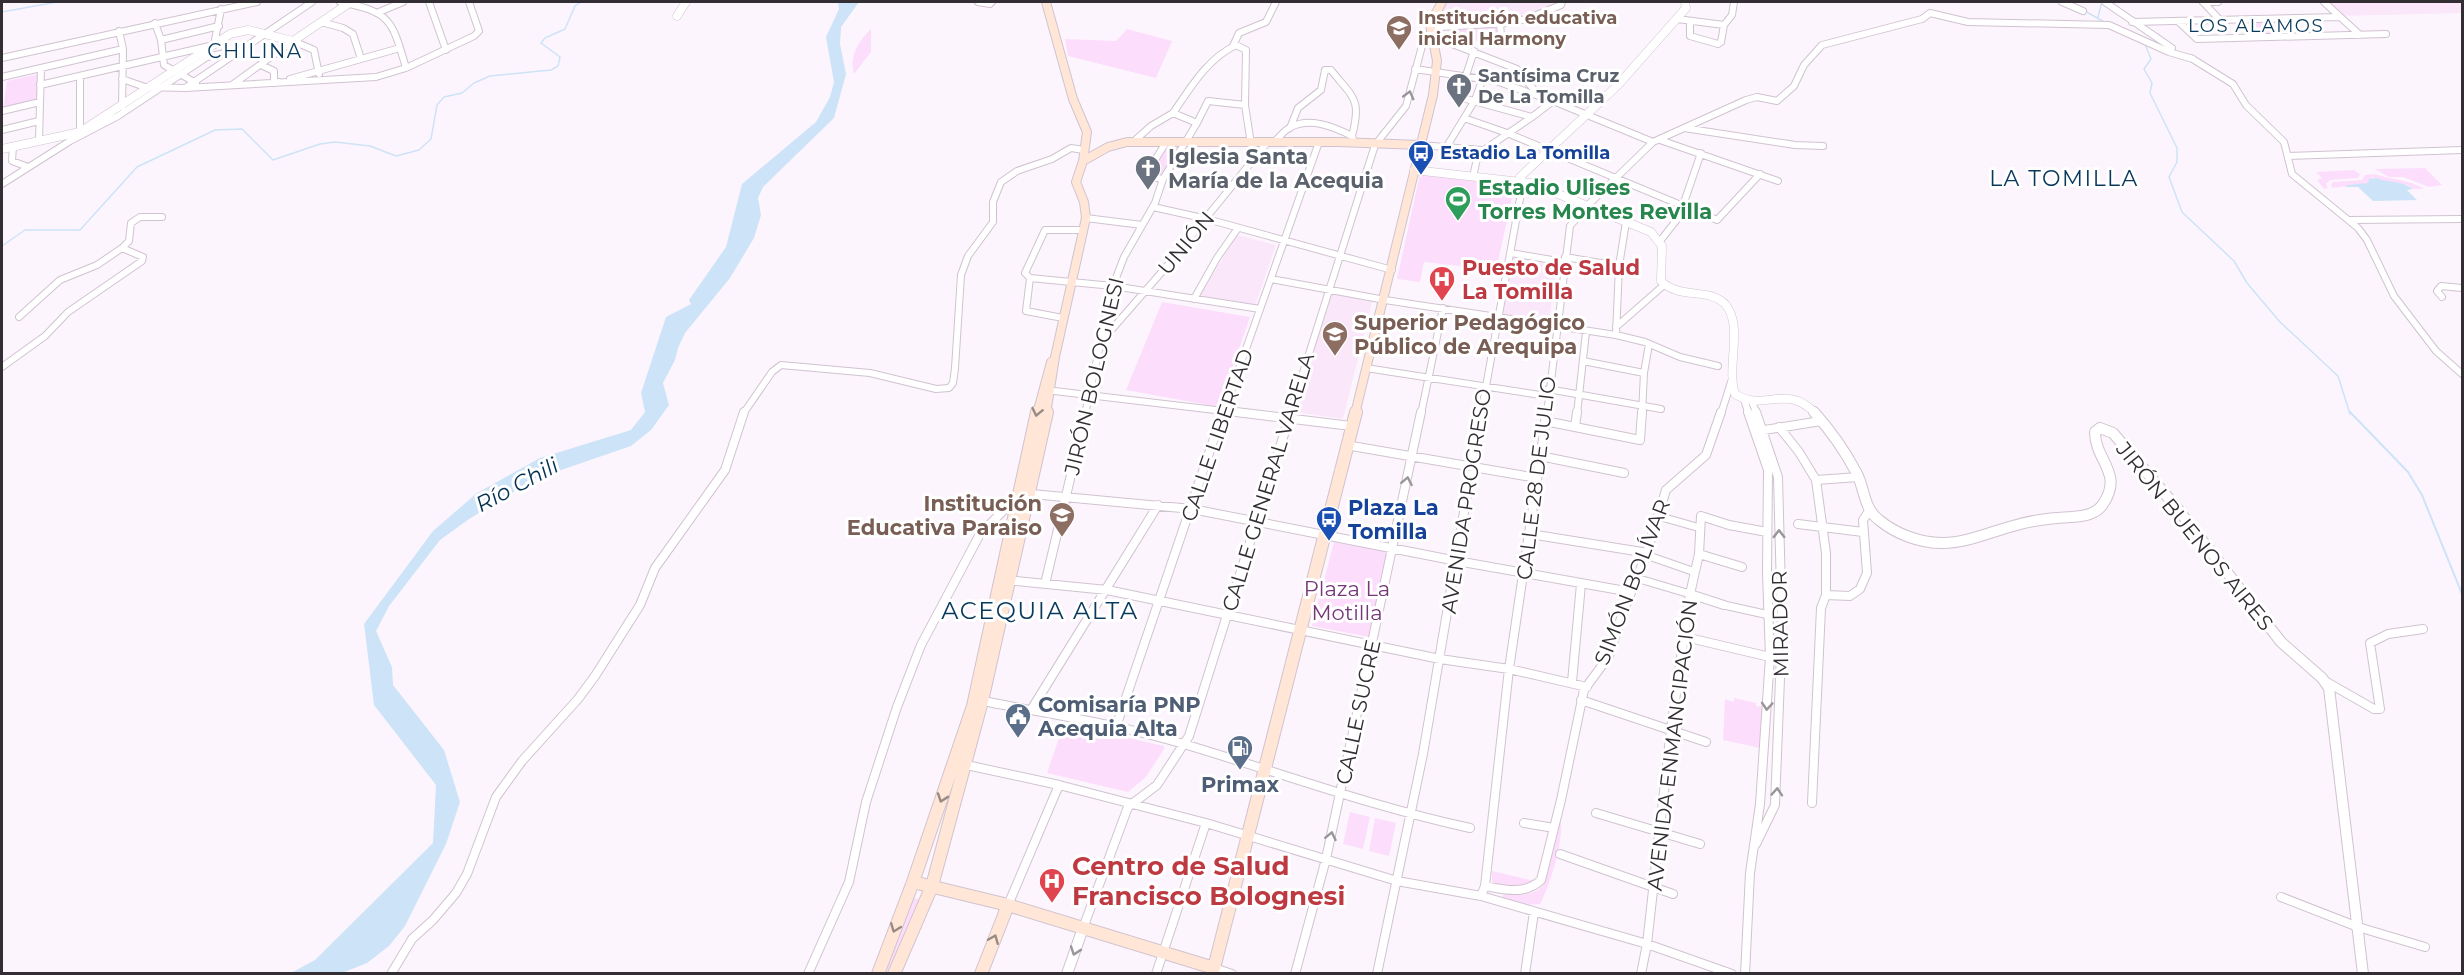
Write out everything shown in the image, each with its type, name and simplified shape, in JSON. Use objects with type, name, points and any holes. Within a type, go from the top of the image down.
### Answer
[{"type":"main road","points":[[894,974],[932,886],[960,763],[978,700],[1086,218],[1084,202],[1076,182],[1083,161],[1088,132],[1073,99],[1046,2]]},
{"type":"main road","points":[[913,882],[1008,905],[1214,968],[1392,270],[1437,71],[1432,32],[1434,13],[1442,2]]},
{"type":"main road","points":[[1083,161],[1113,145],[1133,142],[1251,144],[1354,139],[1377,143],[1420,145]]},
{"type":"main road","points":[[1084,150],[1096,153]]},
{"type":"main road","points":[[878,974],[960,763]]},
{"type":"main road","points":[[981,974],[1008,905]]},
{"type":"street","points":[[2,68],[2,58],[257,2]]},
{"type":"street","points":[[185,88],[312,2]]},
{"type":"street","points":[[340,2],[350,2],[379,12],[392,22],[406,68]]},
{"type":"street","points":[[231,86],[350,2]]},
{"type":"street","points":[[379,12],[404,2]]},
{"type":"street","points":[[429,2],[446,50]]},
{"type":"street","points":[[122,79],[151,87],[185,88],[386,76],[474,36],[479,31],[469,2]]},
{"type":"street","points":[[677,16],[686,2]]},
{"type":"street","points":[[978,2],[990,4],[992,2]]},
{"type":"street","points":[[1133,142],[1151,126],[1173,113],[1195,81],[1219,55],[1233,46],[1239,33],[1266,22],[1276,2]]},
{"type":"street","points":[[1377,143],[1404,110],[1422,46],[1432,32],[1500,24],[1539,15],[1561,5],[1562,2]]},
{"type":"street","name":"AVENIDA PROGRESO","points":[[1377,974],[1440,659],[1497,317],[1523,182],[1520,177],[1618,85],[1686,8],[1685,2]]},
{"type":"street","points":[[1690,21],[1690,36],[1718,44],[1721,42],[1724,25],[1732,15],[1734,2]]},
{"type":"street","points":[[2062,2],[2083,11]]},
{"type":"street","points":[[2105,2],[2132,22],[2233,84],[2246,105],[2284,142],[2292,174],[2349,220],[2367,240],[2394,296],[2436,351],[2463,374]]},
{"type":"street","points":[[2218,2],[2203,2],[2219,19]]},
{"type":"street","points":[[2324,2],[2360,35]]},
{"type":"street","points":[[214,45],[221,9]]},
{"type":"street","name":"CALLE 28 DE JULIO","points":[[1481,896],[1485,886],[1485,866],[1509,669],[1530,534],[1570,226],[1587,206],[1656,141],[1731,105],[1756,97],[1777,101],[1794,86],[1804,65],[1822,45],[1922,19],[1930,13],[1968,22],[2109,25],[2193,59]]},
{"type":"street","points":[[2132,22],[2340,17]]},
{"type":"street","points":[[1677,19],[1724,25]]},
{"type":"street","points":[[2178,21],[2197,39],[2386,34]]},
{"type":"street","points":[[321,22],[343,28],[353,34],[361,59]]},
{"type":"street","points":[[155,23],[161,40],[164,64],[202,87]]},
{"type":"street","points":[[1500,24],[1501,35]]},
{"type":"street","points":[[161,40],[219,26]]},
{"type":"street","points":[[2,184],[70,141],[118,116],[161,87],[214,45],[236,32],[248,30],[293,41],[315,50],[320,70],[316,81]]},
{"type":"street","points":[[119,31],[123,49],[122,107]]},
{"type":"street","points":[[1432,32],[1522,73],[1539,96]]},
{"type":"street","points":[[40,85],[214,45]]},
{"type":"street","points":[[1233,46],[1243,47],[1246,50],[1245,105],[1251,144]]},
{"type":"street","points":[[274,83],[400,48]]},
{"type":"street","points":[[2,76],[123,49]]},
{"type":"street","points":[[2,149],[80,132],[151,87],[207,57],[243,49]]},
{"type":"street","points":[[1474,51],[1459,97],[1532,117]]},
{"type":"street","points":[[261,65],[274,71],[274,83]]},
{"type":"street","points":[[39,140],[41,68]]},
{"type":"street","points":[[1415,69],[1483,78],[1553,101],[1656,141],[1701,153],[1778,181]]},
{"type":"street","name":"UNIÓN","points":[[1103,339],[1207,219],[1269,143],[1290,128],[1298,108],[1321,90],[1325,70],[1331,70],[1358,104],[1354,139]]},
{"type":"street","points":[[80,76],[80,132]]},
{"type":"street","points":[[1448,146],[1474,100],[1483,78]]},
{"type":"street","points":[[1473,177],[1478,154],[1482,150],[1553,101]]},
{"type":"street","points":[[2,111],[40,102]]},
{"type":"street","name":"JIRÓN BOLOGNESI","points":[[1045,584],[1103,339],[1113,286],[1124,257],[1153,207],[1163,179],[1208,102],[1245,105]]},
{"type":"street","points":[[1173,113],[1197,123]]},
{"type":"street","points":[[1464,118],[1507,133],[1717,220],[1760,174]]},
{"type":"street","points":[[2,130],[39,121]]},
{"type":"street","points":[[1290,128],[1308,123],[1319,124],[1338,129],[1354,139]]},
{"type":"street","points":[[1683,128],[1795,145],[1823,146]]},
{"type":"street","name":"CALLE LIBERTAD","points":[[1116,727],[1192,509],[1224,409],[1319,142]]},
{"type":"street","name":"CALLE GENERAL VARELA","points":[[1132,804],[1157,785],[1185,744],[1328,290],[1377,143]]},
{"type":"street","points":[[1163,179],[1145,176],[1165,144]]},
{"type":"street","points":[[1420,145],[1482,150]]},
{"type":"street","points":[[13,146],[12,161],[28,167]]},
{"type":"street","points":[[391,974],[412,939],[433,920],[456,893],[467,874],[496,797],[522,760],[587,688],[640,605],[655,568],[695,509],[717,483],[732,454],[740,420],[772,372],[781,365],[870,373],[936,389],[949,388],[953,384],[955,368],[961,275],[968,256],[993,222],[992,205],[1001,182],[1017,171],[1052,159],[1071,148],[1084,150]]},
{"type":"street","points":[[2288,156],[2463,150]]},
{"type":"street","points":[[1660,241],[1678,217],[1701,153]]},
{"type":"street","points":[[1414,170],[1534,184],[1647,230],[1660,241],[1663,254],[1661,280],[1664,285],[1677,292],[1712,296],[1721,300],[1729,309],[1734,324],[1731,382],[1733,392],[1748,401],[1795,398],[1809,407],[1859,477],[1869,511],[1863,520],[1867,573],[1860,589],[1850,596],[1826,595]]},
{"type":"street","points":[[1153,207],[1207,219],[1392,270]]},
{"type":"street","points":[[2364,219],[2364,217],[2463,213]]},
{"type":"street","points":[[19,317],[60,280],[97,265],[122,248],[129,241],[131,223],[134,219],[162,217]]},
{"type":"street","points":[[1086,218],[1142,225]]},
{"type":"street","points":[[2349,220],[2463,219]]},
{"type":"street","points":[[1616,331],[1619,266],[1626,222]]},
{"type":"street","points":[[1194,299],[1217,258],[1238,228]]},
{"type":"street","points":[[1084,230],[1045,230],[1025,273],[1030,278],[1113,286],[1260,309]]},
{"type":"street","points":[[2,367],[45,336],[68,312],[142,261],[143,257],[122,248]]},
{"type":"street","points":[[1511,253],[1619,266]]},
{"type":"street","points":[[1030,278],[1026,311],[1063,318]]},
{"type":"street","points":[[1271,279],[1384,300],[1586,332],[1616,331],[1680,357],[1718,366]]},
{"type":"street","points":[[1616,331],[1664,285]]},
{"type":"street","points":[[2442,297],[2437,291],[2441,286],[2463,288]]},
{"type":"street","name":"CALLE SUCRE","points":[[1295,974],[1326,859],[1443,308]]},
{"type":"street","points":[[1575,427],[1586,332]]},
{"type":"street","points":[[1545,421],[1640,440],[1644,373],[1649,344]]},
{"type":"street","points":[[1583,361],[1644,373]]},
{"type":"street","points":[[1366,368],[1485,387],[1580,394],[1661,409]]},
{"type":"street","name":"SIMÓN BOLÍVAR","points":[[1485,886],[1515,890],[1537,884],[1540,880],[1562,800],[1581,699],[1609,656],[1646,555],[1666,490],[1673,481],[1700,462],[1708,453],[1731,382]]},
{"type":"street","points":[[1047,390],[1224,409],[1351,426]]},
{"type":"street","name":"MIRADOR","points":[[1745,974],[1750,873],[1761,804],[1770,657],[1768,470],[1759,431],[1748,401]]},
{"type":"street","points":[[1759,431],[1821,421]]},
{"type":"street","points":[[1779,427],[1799,452],[1816,480],[1823,527],[1826,595],[1821,608],[1812,803]]},
{"type":"street","name":"JIRÓN BUENOS AIRES","points":[[1869,511],[1877,519],[1907,535],[1942,543],[2035,520],[2091,514],[2103,504],[2112,478],[2111,471],[2094,439],[2096,429],[2107,429],[2171,500],[2281,642],[2325,681]]},
{"type":"street","name":"MIRADOR","points":[[1755,845],[1768,823],[1776,800],[1782,673],[1778,481],[1774,460],[1759,431]]},
{"type":"street","points":[[1346,445],[1472,469],[1537,478]]},
{"type":"street","points":[[1540,456],[1623,473]]},
{"type":"street","points":[[1816,480],[1859,477]]},
{"type":"street","points":[[808,974],[849,882],[867,802],[897,707],[921,645],[980,534],[1025,492],[1192,509],[1457,561],[1631,592]]},
{"type":"street","points":[[1031,710],[1158,505]]},
{"type":"street","points":[[1658,516],[1700,528]]},
{"type":"street","name":"AVENIDA ENMANCIPACIÓN","points":[[1641,974],[1647,944],[1671,729],[1690,594],[1699,554],[1701,516],[1729,525],[1767,532]]},
{"type":"street","points":[[1798,524],[1863,532]]},
{"type":"street","points":[[1530,534],[1642,552],[1695,572]]},
{"type":"street","points":[[1699,554],[1742,567]]},
{"type":"street","points":[[1636,578],[1724,605],[1769,615]]},
{"type":"street","points":[[1005,580],[1107,590],[1440,659],[1509,669],[1587,687]]},
{"type":"street","points":[[1572,682],[1581,584]]},
{"type":"street","points":[[2325,681],[2374,709],[2380,709],[2370,643],[2378,637],[2423,629]]},
{"type":"street","points":[[1685,637],[1770,657]]},
{"type":"street","points":[[2325,681],[2331,693],[2363,974]]},
{"type":"street","points":[[1581,699],[1706,742]]},
{"type":"street","points":[[978,700],[1116,727],[1185,744],[1409,815],[1470,828]]},
{"type":"street","points":[[960,763],[1059,785],[1206,823],[1397,881],[1481,896],[1647,944],[1732,974]]},
{"type":"street","points":[[1008,905],[1059,785]]},
{"type":"street","points":[[1067,974],[1128,807],[1132,804]]},
{"type":"street","points":[[1596,813],[1700,844]]},
{"type":"street","points":[[1156,974],[1206,823]]},
{"type":"street","points":[[1524,823],[1554,828]]},
{"type":"street","points":[[1560,854],[1582,865],[1654,886],[1673,894]]},
{"type":"street","points":[[2280,897],[2358,927],[2425,947]]},
{"type":"street","points":[[1525,973],[1534,912]]},
{"type":"street","points":[[1214,968],[1232,974]]},
{"type":"shaded area","points":[[1447,2],[1552,2],[1556,6],[1526,18],[1435,27],[1436,16]]},
{"type":"shaded area","points":[[2327,2],[2462,2],[2462,13],[2341,16]]},
{"type":"shaded area","points":[[1237,235],[1276,245],[1255,306],[1199,297]]},
{"type":"shaded area","points":[[1514,257],[1557,265],[1549,320],[1546,322],[1503,315]]},
{"type":"shaded area","name":"Superior Pedagógico Público de Arequipa","points":[[1330,293],[1372,302],[1343,419],[1296,412]]},
{"type":"green space","points":[[2273,20],[2288,35],[2261,35],[2248,21]]},
{"type":"green space","points":[[1496,24],[1497,34],[1486,38],[1470,41],[1453,38],[1452,30]]},
{"type":"green space","points":[[871,29],[871,52],[854,74],[854,55],[862,39]]},
{"type":"green space","points":[[1127,29],[1172,41],[1156,78],[1068,56],[1065,39],[1116,41]]},
{"type":"green space","points":[[39,74],[38,103],[3,111],[7,81]]},
{"type":"green space","points":[[1166,147],[1179,147],[1161,177],[1149,176]]},
{"type":"green space","points":[[2425,168],[2442,185],[2429,187],[2403,177],[2389,177],[2375,169]]},
{"type":"green space","points":[[2354,170],[2360,174],[2358,178],[2330,180],[2326,184],[2328,188],[2324,189],[2317,180],[2322,178],[2316,172]]},
{"type":"green space","name":"Estadio Ulises Torres Montes Revilla","points":[[1420,174],[1515,185],[1496,270],[1424,262],[1420,282],[1397,279]]},
{"type":"green space","points":[[2375,174],[2412,183],[2424,189],[2413,189],[2408,185],[2385,182],[2373,177],[2369,183],[2332,188],[2331,185],[2333,182],[2362,180],[2365,175]]},
{"type":"green space","points":[[1162,302],[1250,317],[1219,407],[1126,390]]},
{"type":"green space","name":"Plaza La Motilla","points":[[1334,542],[1387,552],[1369,637],[1312,626]]},
{"type":"green space","points":[[1734,698],[1763,707],[1760,748],[1723,740],[1725,699],[1734,702]]},
{"type":"green space","points":[[1064,723],[1164,746],[1164,749],[1146,777],[1128,792],[1047,773]]},
{"type":"green space","points":[[1350,812],[1370,817],[1363,849],[1343,844]]},
{"type":"green space","points":[[1375,818],[1396,823],[1389,856],[1369,851]]},
{"type":"green space","points":[[1560,818],[1559,848],[1540,904],[1526,905],[1502,897],[1504,894],[1530,893],[1543,886]]},
{"type":"green space","points":[[1492,871],[1535,881],[1515,886],[1492,883]]},
{"type":"green space","points":[[912,898],[923,900],[890,973],[884,974]]},
{"type":"water","name":"Río Chili","points":[[838,2],[859,2],[841,27],[840,44],[846,74],[834,118],[763,187],[758,198],[761,215],[754,238],[730,278],[685,333],[663,383],[669,405],[651,430],[631,446],[535,479],[469,519],[440,540],[389,606],[376,631],[392,667],[393,685],[444,750],[460,802],[446,844],[405,926],[389,946],[367,963],[342,973],[291,973],[315,960],[433,843],[436,785],[374,705],[364,624],[433,531],[477,493],[540,458],[631,430],[645,412],[641,393],[666,317],[691,304],[689,300],[726,247],[742,184],[816,122],[830,97],[834,82],[826,37],[839,9]]},
{"type":"water","points":[[2376,178],[2409,186],[2413,189],[2407,190],[2417,200],[2373,201],[2358,187],[2345,187],[2368,183],[2369,179]]},
{"type":"waterway","points":[[2,12],[57,2]]},
{"type":"waterway","points":[[2,246],[25,230],[80,230],[137,167],[215,130],[242,129],[273,160],[320,144],[335,142],[370,146],[396,156],[419,150],[431,139],[437,105],[444,97],[462,93],[474,83],[490,76],[551,70],[558,66],[560,57],[541,43],[545,38],[565,29],[575,6],[581,2]]},
{"type":"waterway","points":[[2098,17],[2102,2]]},
{"type":"waterway","points":[[2085,11],[2106,23]]},
{"type":"waterway","points":[[2145,44],[2151,59],[2144,69],[2152,83],[2150,93],[2177,148],[2177,162],[2169,177],[2182,212],[2234,261],[2247,283],[2280,322],[2338,376],[2350,414]]},
{"type":"waterway","points":[[2350,412],[2408,472],[2422,495],[2462,594]]},
{"type":"place","name":"Institución educativa inicial Harmony","points":[[1399,51]]},
{"type":"place","name":"Santísima Cruz De La Tomilla","points":[[1459,109]]},
{"type":"place","name":"Estadio La Tomilla","points":[[1421,176]]},
{"type":"place","name":"Iglesia Santa María de la Acequia","points":[[1148,191]]},
{"type":"place","name":"Estadio Ulises Torres Montes Revilla","points":[[1458,222]]},
{"type":"place","name":"Puesto de Salud La Tomilla","points":[[1442,302]]},
{"type":"place","name":"Superior Pedagógico Público de Arequipa","points":[[1335,357]]},
{"type":"place","name":"Institución Educativa Paraiso","points":[[1062,538]]},
{"type":"place","name":"Plaza La Tomilla","points":[[1329,542]]},
{"type":"place","name":"Comisaría PNP Acequia Alta","points":[[1018,739]]},
{"type":"place","name":"Primax","points":[[1240,771]]},
{"type":"place","name":"Centro de Salud Francisco Bolognesi","points":[[1052,904]]},
{"type":"district","name":"LOS ALAMOS","points":[[2256,26]]},
{"type":"district","name":"CHILINA","points":[[255,51]]},
{"type":"district","name":"LA TOMILLA","points":[[2064,178]]},
{"type":"district","name":"ACEQUIA ALTA","points":[[1040,610]]}]
